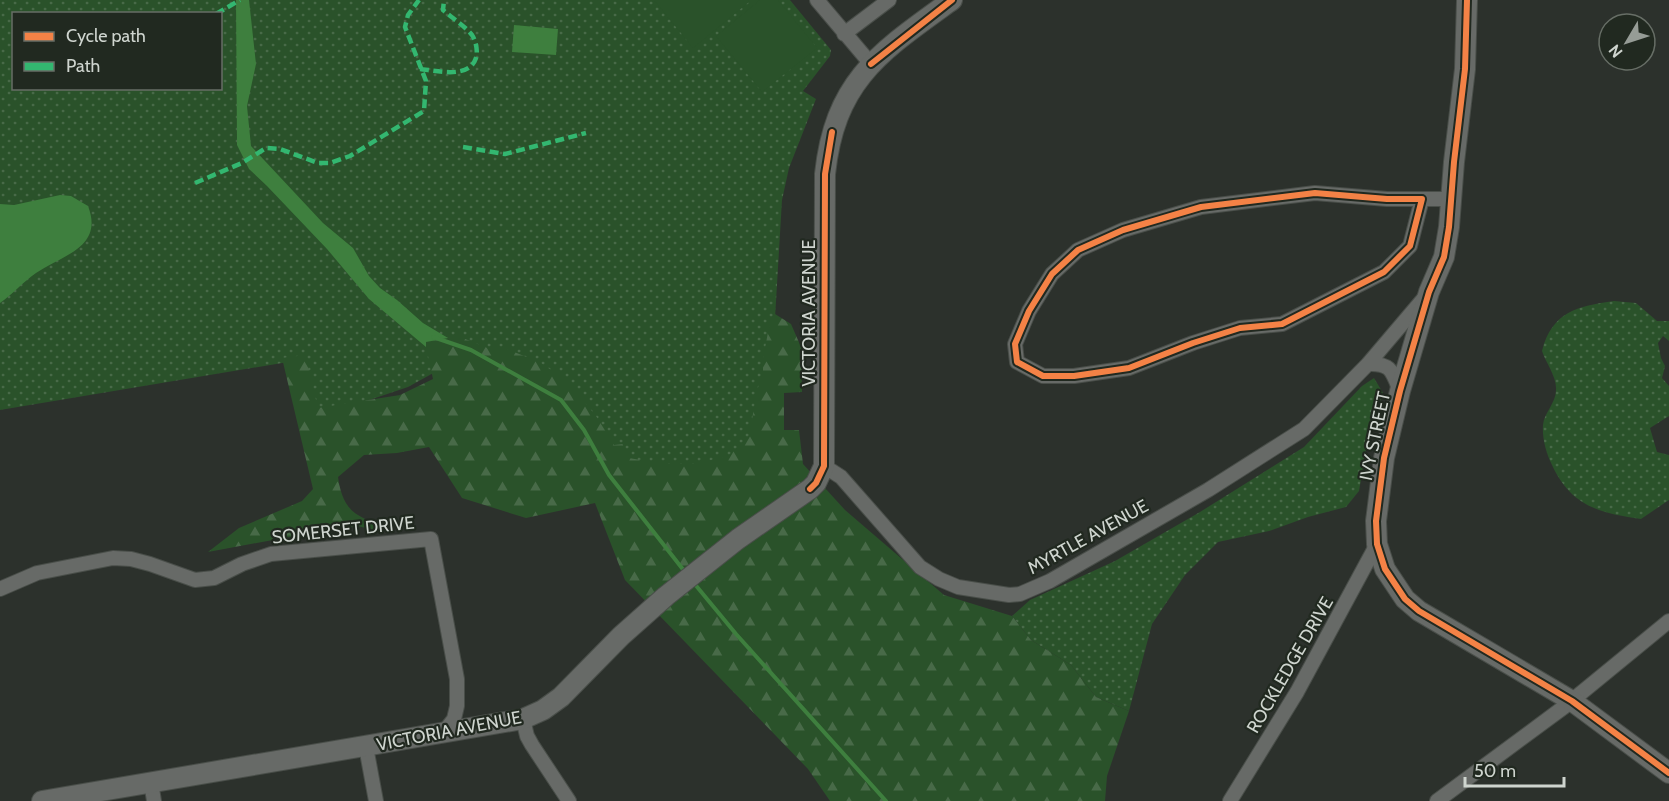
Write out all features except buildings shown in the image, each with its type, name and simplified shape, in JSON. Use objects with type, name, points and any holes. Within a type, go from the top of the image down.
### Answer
[{"type":"street","points":[[817,0],[871,64]]},
{"type":"street","points":[[844,34],[889,0]]},
{"type":"street","name":"VICTORIA AVENUE","points":[[42,801],[153,792],[366,747],[523,719],[543,710],[561,697],[621,636],[666,596],[738,539],[810,489],[816,483],[824,466],[826,161],[832,132],[843,102],[859,77],[871,64],[952,0]]},
{"type":"street","name":"IVY STREET","points":[[1467,0],[1465,69],[1449,227],[1444,257],[1430,292],[1400,391],[1384,458],[1378,492],[1377,544],[1385,569],[1393,583],[1405,599],[1419,611],[1572,700],[1669,773]]},
{"type":"street","points":[[1422,199],[1410,246],[1384,272],[1282,324],[1240,328],[1193,343],[1129,368],[1074,376],[1043,376],[1017,362],[1015,344],[1029,311],[1053,274],[1078,250],[1123,230],[1201,207],[1315,193],[1387,200],[1422,199],[1452,199]]},
{"type":"street","name":"MYRTLE AVENUE","points":[[824,466],[841,477],[905,551],[930,573],[958,587],[1009,595],[1020,594],[1050,581],[1281,446],[1304,429],[1368,364],[1430,292]]},
{"type":"street","points":[[1368,364],[1381,363],[1388,367],[1400,391]]},
{"type":"street","name":"SOMERSET DRIVE","points":[[0,589],[37,573],[112,558],[150,564],[195,580],[214,578],[249,561],[271,554],[431,539],[457,679],[457,706],[453,723],[443,733]]},
{"type":"street","name":"ROCKLEDGE DRIVE","points":[[1230,801],[1297,692],[1377,544]]},
{"type":"street","points":[[1437,801],[1572,700],[1669,621]]},
{"type":"street","points":[[523,719],[532,745],[569,801]]},
{"type":"street","points":[[366,747],[376,801]]},
{"type":"green space","points":[[0,0],[790,0],[831,50],[830,56],[803,91],[816,99],[789,168],[782,200],[765,487],[666,578],[466,355],[408,387],[301,423],[288,362],[0,410]]},
{"type":"green space","points":[[654,0],[748,0],[749,2],[693,48]]},
{"type":"green space","points":[[760,0],[778,0],[817,48],[762,92],[716,36]]},
{"type":"green space","points":[[1614,301],[1636,303],[1657,321],[1669,321],[1669,341],[1663,336],[1658,343],[1665,366],[1662,378],[1669,386],[1669,416],[1650,428],[1657,452],[1669,455],[1669,500],[1641,519],[1599,510],[1577,499],[1568,490],[1552,465],[1543,435],[1544,421],[1556,390],[1553,375],[1542,351],[1546,338],[1559,319],[1568,313],[1589,305]]},
{"type":"green space","points":[[775,314],[791,324],[801,347],[802,392],[784,393],[784,430],[799,430],[803,464],[845,510],[944,595],[1012,616],[1031,640],[1071,665],[1096,697],[1129,711],[1107,776],[1105,801],[830,801],[808,769],[625,580],[595,503],[526,518],[462,498],[429,447],[397,453],[364,455],[338,477],[349,508],[374,523],[381,532],[358,526],[332,529],[208,552],[239,528],[302,501],[313,489],[282,358],[305,355],[318,408],[400,395],[433,379],[425,342],[458,336],[490,349],[507,349],[539,362],[562,377],[596,416],[614,445],[623,444],[629,458],[663,464],[694,464],[728,456],[749,437],[763,371],[769,327]]},
{"type":"green space","points":[[1374,378],[1383,393],[1369,432],[1359,491],[1346,507],[1269,531],[1218,542],[1185,575],[1152,624],[1129,711],[1096,697],[1071,665],[1031,640],[1012,616],[1030,600],[1115,561],[1200,512],[1304,447],[1362,386]]},
{"type":"shaded area","points":[[236,0],[249,0],[256,64],[247,106],[251,146],[323,223],[353,248],[369,276],[380,288],[423,323],[448,338],[426,342],[426,347],[369,299],[327,249],[249,169],[237,145]]},
{"type":"shaded area","points":[[514,25],[558,29],[556,55],[512,52]]},
{"type":"shaded area","points":[[60,195],[71,196],[88,206],[91,220],[86,240],[69,255],[36,273],[0,303],[0,204],[14,205]]},
{"type":"waterway","points":[[433,337],[471,350],[561,400],[584,430],[609,475],[685,572]]},
{"type":"waterway","points":[[693,582],[736,634],[886,801]]},
{"type":"marked path","points":[[219,12],[240,0]]},
{"type":"marked path","points":[[195,183],[242,163],[266,148],[280,149],[318,163],[330,163],[350,156],[424,111],[426,81],[405,27],[408,15],[419,0]]},
{"type":"marked path","points":[[420,69],[460,71],[472,65],[476,58],[476,43],[472,35],[443,10],[444,0]]},
{"type":"marked path","points":[[463,147],[505,154],[586,133]]},
{"type":"cycle path","points":[[871,64],[952,0]]},
{"type":"cycle path","points":[[1467,0],[1465,69],[1449,227],[1444,257],[1429,292],[1400,391],[1384,458],[1376,521],[1377,544],[1385,569],[1405,599],[1419,611],[1572,701],[1669,773]]},
{"type":"cycle path","points":[[810,489],[816,483],[824,466],[825,174],[832,132]]},
{"type":"cycle path","points":[[1315,193],[1387,199],[1422,199],[1410,246],[1384,272],[1282,324],[1240,328],[1193,343],[1129,368],[1074,376],[1043,376],[1017,362],[1015,344],[1029,311],[1052,274],[1078,250],[1123,230],[1201,207],[1315,193]]}]
